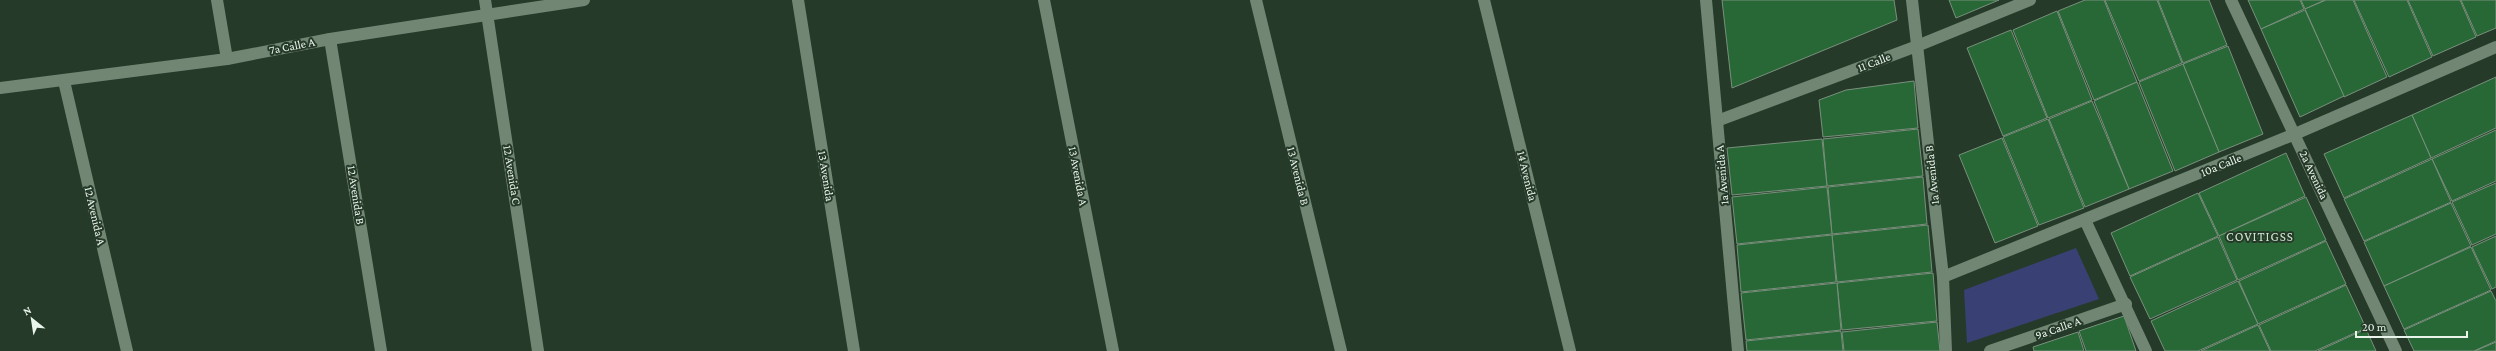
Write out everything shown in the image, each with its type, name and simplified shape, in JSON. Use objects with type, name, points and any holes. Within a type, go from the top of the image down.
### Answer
[{"type":"street","points":[[217,0],[227,59]]},
{"type":"street","name":"12 Avenida C","points":[[485,0],[538,351]]},
{"type":"street","name":"7a Calle A","points":[[0,88],[227,59],[330,39],[584,0]]},
{"type":"street","name":"13 Avenida","points":[[798,0],[854,351]]},
{"type":"street","name":"13 Avenida A","points":[[1044,0],[1113,351]]},
{"type":"street","name":"13 Avenida B","points":[[1256,0],[1340,351]]},
{"type":"street","name":"14 Avenida","points":[[1484,0],[1570,351]]},
{"type":"street","name":"1a Avenida A","points":[[1706,0],[1738,351]]},
{"type":"street","name":"1a Avenida B","points":[[1912,0],[1943,277],[1946,351]]},
{"type":"street","name":"11 Calle","points":[[1717,121],[1917,46],[2030,0]]},
{"type":"street","name":"2a Avenida","points":[[2231,0],[2396,351]]},
{"type":"street","name":"12 Avenida B","points":[[330,39],[382,351]]},
{"type":"street","name":"10a Calle","points":[[1943,277],[2295,134],[2496,47]]},
{"type":"street","name":"12 Avenida A","points":[[64,81],[127,351]]},
{"type":"street","points":[[2085,220],[2126,304],[2146,351]]},
{"type":"street","name":"9a Calle A","points":[[1990,351],[2126,304]]},
{"type":"shaded area","points":[[2076,248],[2099,299],[1967,343],[1964,290]]},
{"type":"building","points":[[1722,0],[1894,0],[1897,20],[1732,88]]},
{"type":"building","points":[[1949,0],[1999,0],[1956,18]]},
{"type":"building","points":[[2085,0],[2104,0],[2137,82],[2094,100],[2058,11]]},
{"type":"building","points":[[2105,0],[2157,0],[2182,63],[2139,81]]},
{"type":"building","points":[[2158,0],[2209,0],[2227,45],[2183,63]]},
{"type":"building","points":[[2248,0],[2300,0],[2304,9],[2261,29]]},
{"type":"building","points":[[2301,0],[2325,0],[2305,9]]},
{"type":"building","points":[[2326,0],[2353,0],[2387,77],[2344,97],[2305,9]]},
{"type":"building","points":[[2354,0],[2407,0],[2432,57],[2389,77]]},
{"type":"building","points":[[2408,0],[2460,0],[2476,37],[2433,56]]},
{"type":"building","points":[[2461,0],[2496,0],[2496,28],[2477,36]]},
{"type":"building","points":[[2305,10],[2344,96],[2300,117],[2261,29]]},
{"type":"building","points":[[2057,11],[2092,100],[2048,118],[2013,30]]},
{"type":"building","points":[[2011,30],[2047,118],[2003,136],[1967,48]]},
{"type":"building","points":[[2228,46],[2263,134],[2219,152],[2183,64]]},
{"type":"building","points":[[2183,64],[2219,152],[2175,171],[2139,82]]},
{"type":"building","points":[[2496,77],[2496,128],[2431,158],[2412,115]]},
{"type":"building","points":[[1914,81],[1918,128],[1823,137],[1819,100],[1846,90]]},
{"type":"building","points":[[2137,82],[2173,171],[2129,189],[2094,101]]},
{"type":"building","points":[[2092,101],[2129,189],[2085,207],[2049,119]]},
{"type":"building","points":[[2412,115],[2431,158],[2344,198],[2324,154]]},
{"type":"building","points":[[2048,119],[2084,208],[2039,225],[2003,137]]},
{"type":"building","points":[[1918,129],[1923,176],[1827,186],[1823,139]]},
{"type":"building","points":[[2496,130],[2496,181],[2452,201],[2432,159]]},
{"type":"building","points":[[2002,138],[2038,226],[1995,243],[1959,155]]},
{"type":"building","points":[[1822,139],[1827,186],[1732,195],[1727,148]]},
{"type":"building","points":[[2286,153],[2305,196],[2219,236],[2199,193]]},
{"type":"building","points":[[2432,159],[2451,202],[2364,241],[2344,199]]},
{"type":"building","points":[[1923,177],[1927,224],[1832,234],[1828,187]]},
{"type":"building","points":[[2496,183],[2496,234],[2472,245],[2452,202]]},
{"type":"building","points":[[1827,187],[1832,234],[1737,244],[1732,197]]},
{"type":"building","points":[[2198,193],[2218,236],[2130,276],[2111,233]]},
{"type":"building","points":[[2306,197],[2326,240],[2238,280],[2219,236]]},
{"type":"building","points":[[2451,203],[2471,246],[2384,286],[2364,242]]},
{"type":"building","points":[[1928,225],[1932,272],[1837,282],[1832,235]]},
{"type":"building","points":[[1832,235],[1836,282],[1741,292],[1737,245]]},
{"type":"building","points":[[2496,236],[2496,287],[2492,289],[2472,247]]},
{"type":"building","points":[[2218,237],[2237,280],[2150,319],[2130,277]]},
{"type":"building","points":[[2326,241],[2346,284],[2258,324],[2239,281]]},
{"type":"building","points":[[2471,247],[2491,290],[2404,329],[2384,286]]},
{"type":"building","points":[[1933,273],[1937,321],[1842,330],[1837,283]]},
{"type":"building","points":[[2238,281],[2258,324],[2198,351],[2165,351],[2151,321]]},
{"type":"building","points":[[1837,283],[1841,330],[1746,340],[1741,293]]},
{"type":"building","points":[[2346,285],[2366,328],[2315,351],[2271,351],[2259,325]]},
{"type":"building","points":[[2491,291],[2496,301],[2496,341],[2474,351],[2414,351],[2404,330]]},
{"type":"building","points":[[2124,316],[2136,351],[2086,351],[2079,331]]},
{"type":"building","points":[[1937,322],[1940,351],[1844,351],[1842,332]]},
{"type":"building","points":[[2258,325],[2270,351],[2201,351]]},
{"type":"building","points":[[2366,329],[2376,351],[2318,351]]},
{"type":"building","points":[[1841,331],[1843,351],[1747,351],[1746,341]]},
{"type":"building","points":[[2078,332],[2084,351],[2034,351],[2033,347]]},
{"type":"building","points":[[2496,342],[2496,351],[2475,351]]},
{"type":"district","name":"COVITIGSS","points":[[2260,236]]}]
